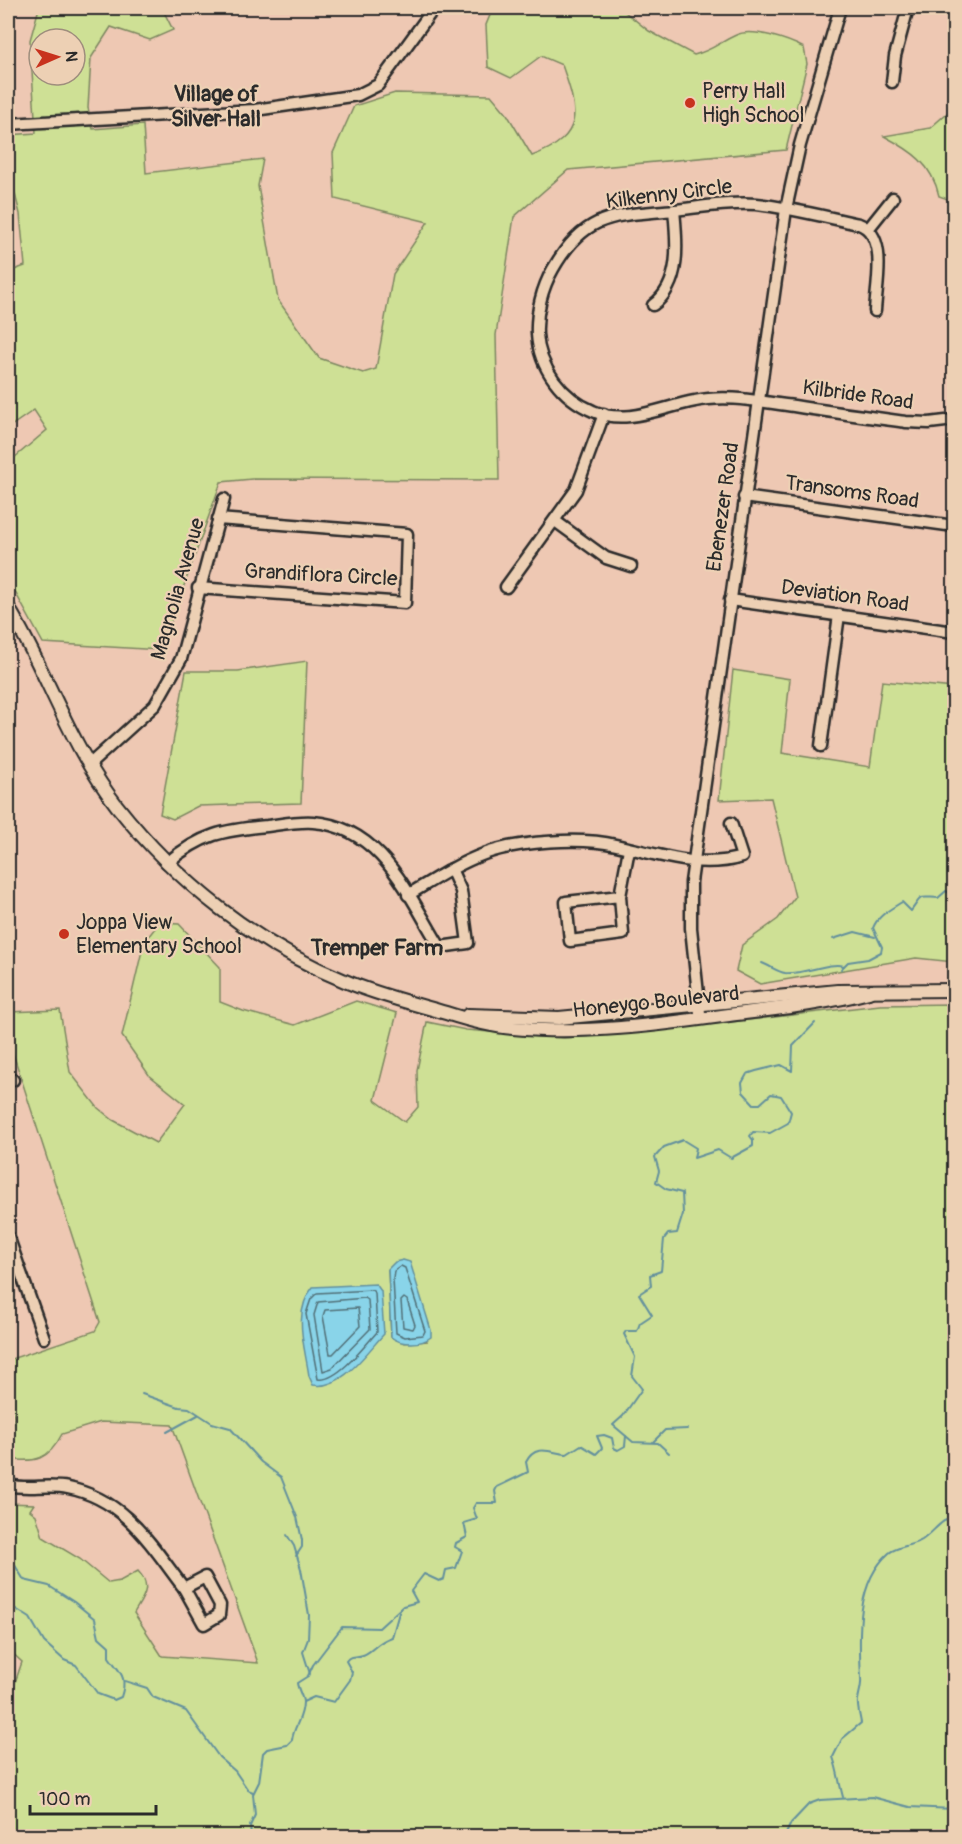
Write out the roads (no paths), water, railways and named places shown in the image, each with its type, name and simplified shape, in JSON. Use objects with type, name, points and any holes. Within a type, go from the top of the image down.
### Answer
[{"type":"main road","name":"Honeygo Boulevard","points":[[8,607],[71,736],[89,765],[117,806],[167,863],[229,915],[307,964],[374,992],[495,1026],[565,1030],[701,1019],[840,1000],[869,992],[902,988],[954,990]]},
{"type":"main road","name":"Honeygo Boulevard","points":[[446,1013],[559,1018],[838,991],[869,992]]},
{"type":"street","points":[[8,124],[255,110],[358,95],[378,85],[434,8]]},
{"type":"street","name":"Ebenezer Road","points":[[701,1019],[691,917],[693,862],[786,209],[800,145],[840,8]]},
{"type":"street","points":[[892,82],[895,56],[908,8]]},
{"type":"street","points":[[875,311],[878,252],[875,238],[869,228],[893,198]]},
{"type":"street","name":"Kilkenny Circle","points":[[757,401],[710,398],[638,415],[604,414],[589,409],[568,396],[552,377],[544,361],[537,328],[546,285],[566,247],[573,238],[593,224],[627,214],[742,204],[786,209],[860,224],[869,228]]},
{"type":"street","points":[[653,306],[664,296],[673,272],[676,245],[674,210]]},
{"type":"street","name":"Kilbride Road","points":[[757,401],[906,422],[929,423],[954,420]]},
{"type":"street","points":[[506,587],[555,521],[584,472],[604,414]]},
{"type":"street","name":"Transoms Road","points":[[744,497],[954,526]]},
{"type":"street","name":"Magnolia Avenue","points":[[89,765],[155,705],[171,681],[181,660],[198,588],[224,499]]},
{"type":"street","name":"Grandiflora Circle","points":[[198,588],[405,603],[407,534],[219,519]]},
{"type":"street","points":[[555,521],[606,558],[631,566]]},
{"type":"street","name":"Deviation Road","points":[[730,600],[954,632]]},
{"type":"street","points":[[821,746],[839,615]]},
{"type":"street","points":[[167,863],[203,838],[216,832],[311,822],[339,827],[368,843],[387,862],[440,947],[468,943],[461,891],[451,869]]},
{"type":"street","points":[[408,895],[451,869],[486,853],[513,847],[588,841],[693,862],[721,864],[742,857],[730,823]]},
{"type":"street","points":[[620,896],[566,902],[570,941],[624,934],[620,896],[629,849]]},
{"type":"street","points":[[8,1236],[44,1338]]},
{"type":"street","points":[[8,1485],[68,1488],[107,1502],[138,1526],[184,1588]]},
{"type":"water","points":[[8,696],[14,727],[8,733]]},
{"type":"water","points":[[403,1260],[410,1262],[431,1330],[431,1337],[417,1343],[400,1342],[391,1337],[388,1269],[395,1262]]},
{"type":"water","points":[[376,1284],[381,1291],[384,1334],[343,1376],[324,1385],[313,1385],[309,1376],[301,1318],[303,1307],[313,1287]]},
{"type":"waterway","points":[[841,969],[848,962],[868,959],[881,952],[882,947],[873,928],[878,919],[889,910],[902,902],[911,911],[921,898],[938,898],[946,891],[954,895]]},
{"type":"waterway","points":[[833,939],[855,932],[875,937]]},
{"type":"waterway","points":[[762,963],[785,973],[831,965],[844,966]]},
{"type":"waterway","points":[[669,1453],[658,1443],[633,1442],[613,1425],[623,1416],[642,1389],[632,1376],[635,1357],[624,1334],[626,1331],[637,1331],[640,1323],[652,1315],[639,1294],[651,1286],[650,1275],[661,1271],[664,1239],[668,1234],[677,1233],[683,1214],[682,1193],[666,1189],[656,1182],[659,1171],[655,1157],[664,1147],[683,1140],[696,1148],[694,1158],[718,1150],[731,1158],[753,1146],[750,1136],[753,1132],[770,1133],[788,1123],[791,1112],[781,1096],[771,1094],[760,1104],[754,1104],[743,1092],[742,1083],[747,1074],[756,1071],[781,1065],[792,1071],[793,1046],[815,1023]]},
{"type":"waterway","points":[[142,1394],[179,1407],[189,1408],[212,1423],[230,1428],[261,1462],[281,1477],[297,1517],[302,1540],[302,1547],[296,1556]]},
{"type":"waterway","points":[[167,1432],[198,1415]]},
{"type":"waterway","points":[[653,1442],[665,1430],[687,1429]]},
{"type":"waterway","points":[[251,1836],[250,1826],[255,1815],[253,1794],[259,1782],[263,1753],[267,1749],[287,1745],[292,1740],[303,1708],[303,1700],[297,1683],[308,1676],[313,1665],[342,1627],[379,1628],[403,1606],[417,1602],[411,1591],[424,1574],[439,1581],[444,1579],[446,1570],[456,1568],[462,1551],[455,1547],[456,1543],[467,1537],[464,1523],[477,1519],[473,1508],[476,1503],[497,1503],[495,1491],[497,1487],[528,1472],[526,1462],[534,1453],[544,1450],[567,1454],[581,1445],[596,1454],[602,1448],[597,1436],[604,1435],[612,1438],[614,1448],[618,1450],[625,1446],[626,1436]]},
{"type":"waterway","points":[[843,1797],[833,1757],[842,1739],[861,1723],[858,1709],[861,1681],[860,1629],[865,1595],[870,1580],[878,1565],[889,1553],[922,1540],[941,1523],[954,1517]]},
{"type":"waterway","points":[[287,1535],[294,1546],[301,1569],[309,1615],[308,1639],[303,1652],[310,1674]]},
{"type":"waterway","points":[[8,1554],[24,1580],[49,1586],[95,1619],[99,1637],[109,1646],[109,1657],[123,1679],[121,1697],[114,1700],[98,1694],[76,1665],[64,1660],[44,1642],[30,1618],[8,1604]]},
{"type":"waterway","points":[[303,1702],[314,1697],[334,1702],[350,1680],[352,1672],[346,1661],[367,1653],[382,1641],[392,1637],[400,1609]]},
{"type":"waterway","points":[[125,1681],[147,1688],[153,1697],[186,1711],[219,1757],[235,1771],[248,1790],[253,1792]]},
{"type":"waterway","points":[[785,1836],[791,1823],[809,1804],[820,1800],[872,1797],[910,1807],[954,1809]]},
{"type":"place","name":"Perry Hall High School","points":[[690,103]]},
{"type":"place","name":"Joppa View Elementary School","points":[[64,934]]},
{"type":"district","name":"Village of Silver Hall","points":[[216,106]]},
{"type":"district","name":"Tremper Farm","points":[[377,948]]}]
